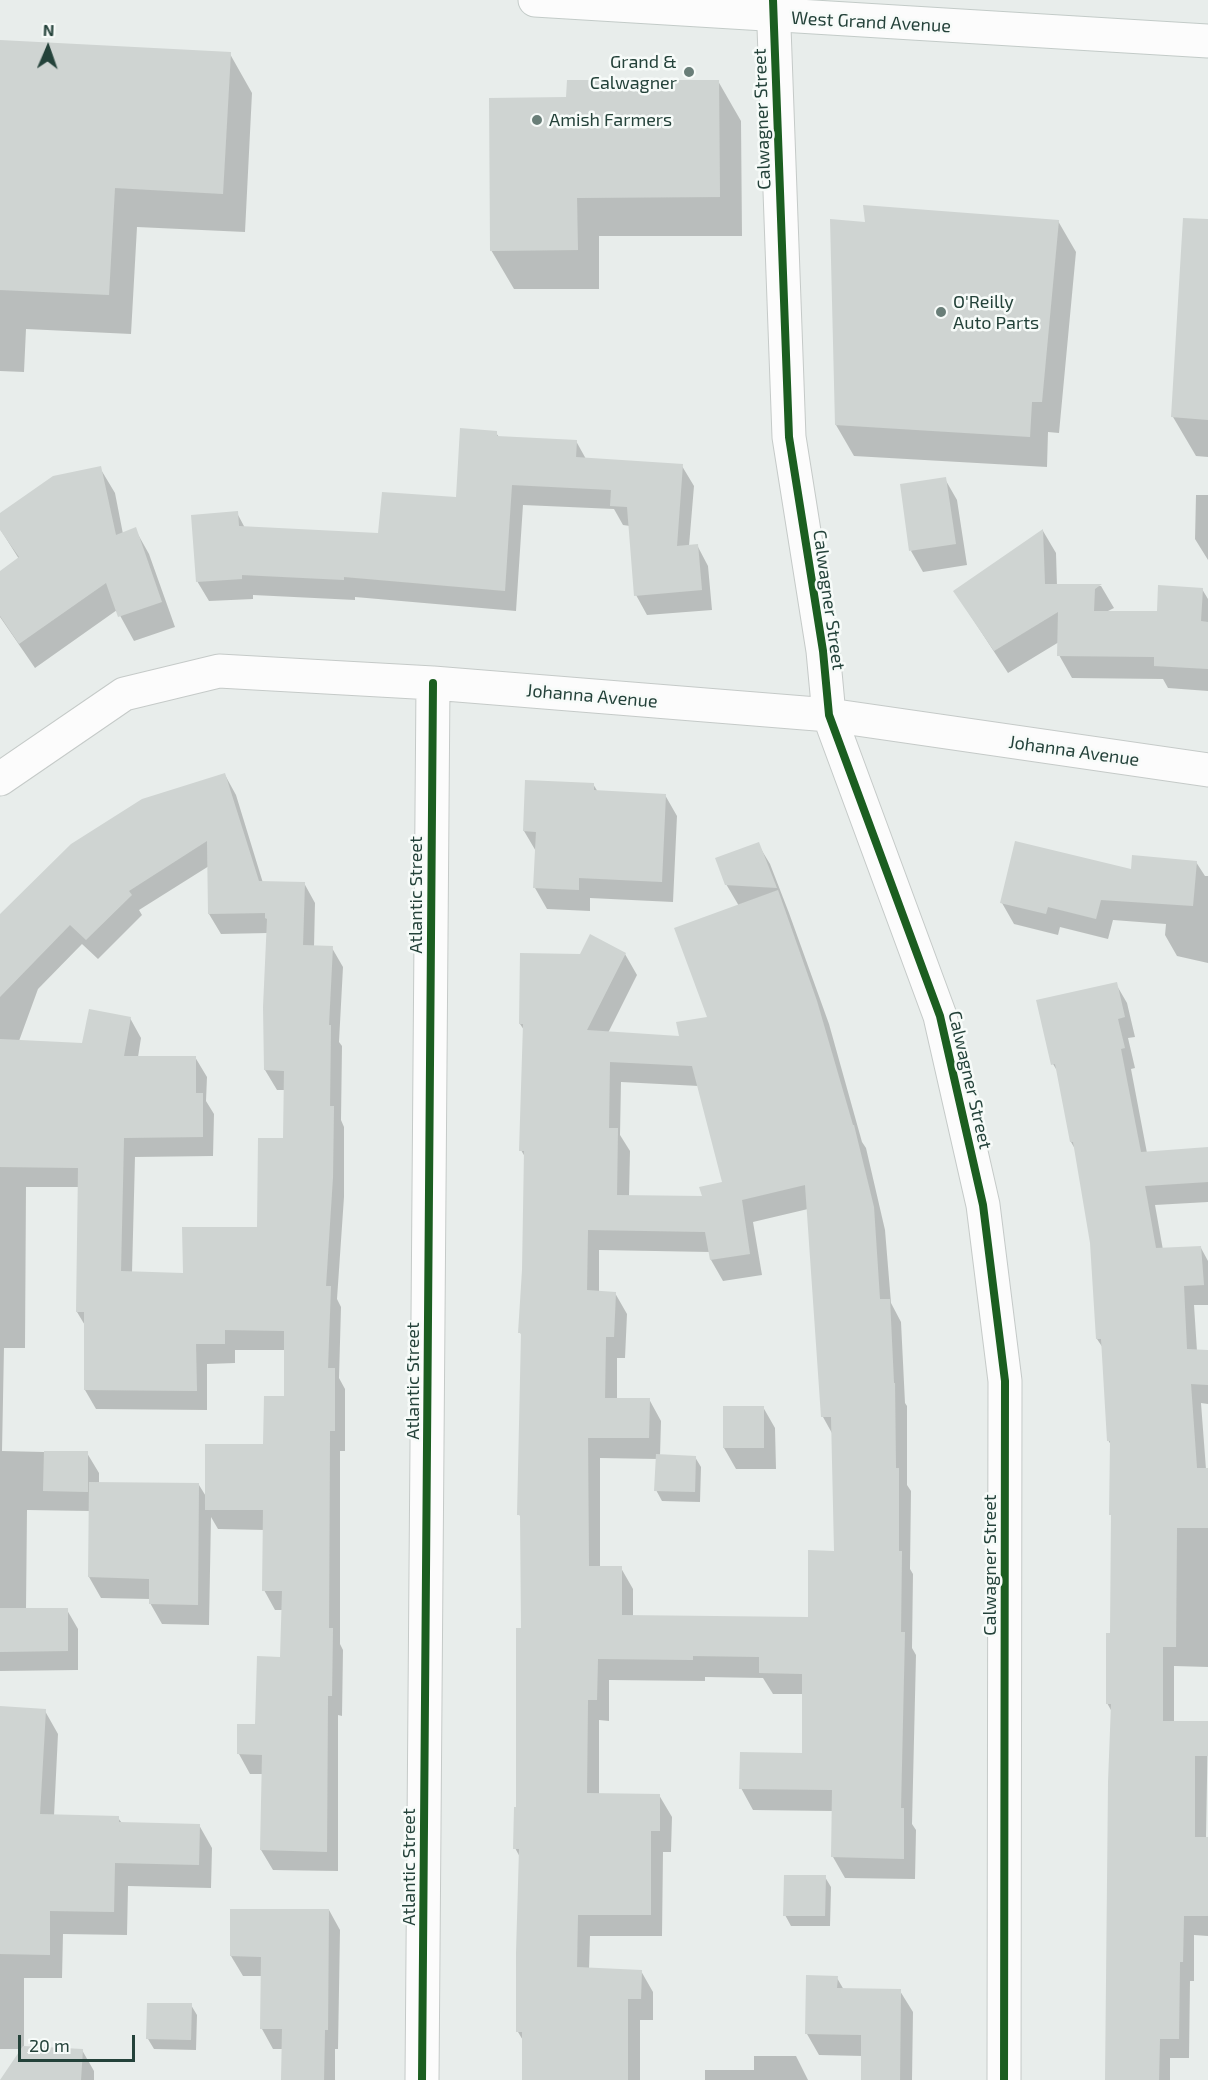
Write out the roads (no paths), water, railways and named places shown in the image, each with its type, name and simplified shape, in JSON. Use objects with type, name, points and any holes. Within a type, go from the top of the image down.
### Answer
[{"type":"street","name":"West Grand Avenue","points":[[535,0],[773,8],[1208,41]]},
{"type":"street","name":"Calwagner Street","points":[[773,8],[789,437],[822,651],[829,715],[940,1016],[983,1205],[1005,1381],[1004,2080]]},
{"type":"street","name":"Johanna Avenue","points":[[0,779],[124,694],[219,671],[433,683],[829,715],[1208,770]]},
{"type":"street","name":"Atlantic Street","points":[[423,2080],[433,683]]},
{"type":"place","name":"Grand & Calwagner","points":[[689,72]]},
{"type":"place","name":"Amish Farmers","points":[[537,120]]},
{"type":"place","name":"O'Reilly Auto Parts","points":[[941,312]]}]
